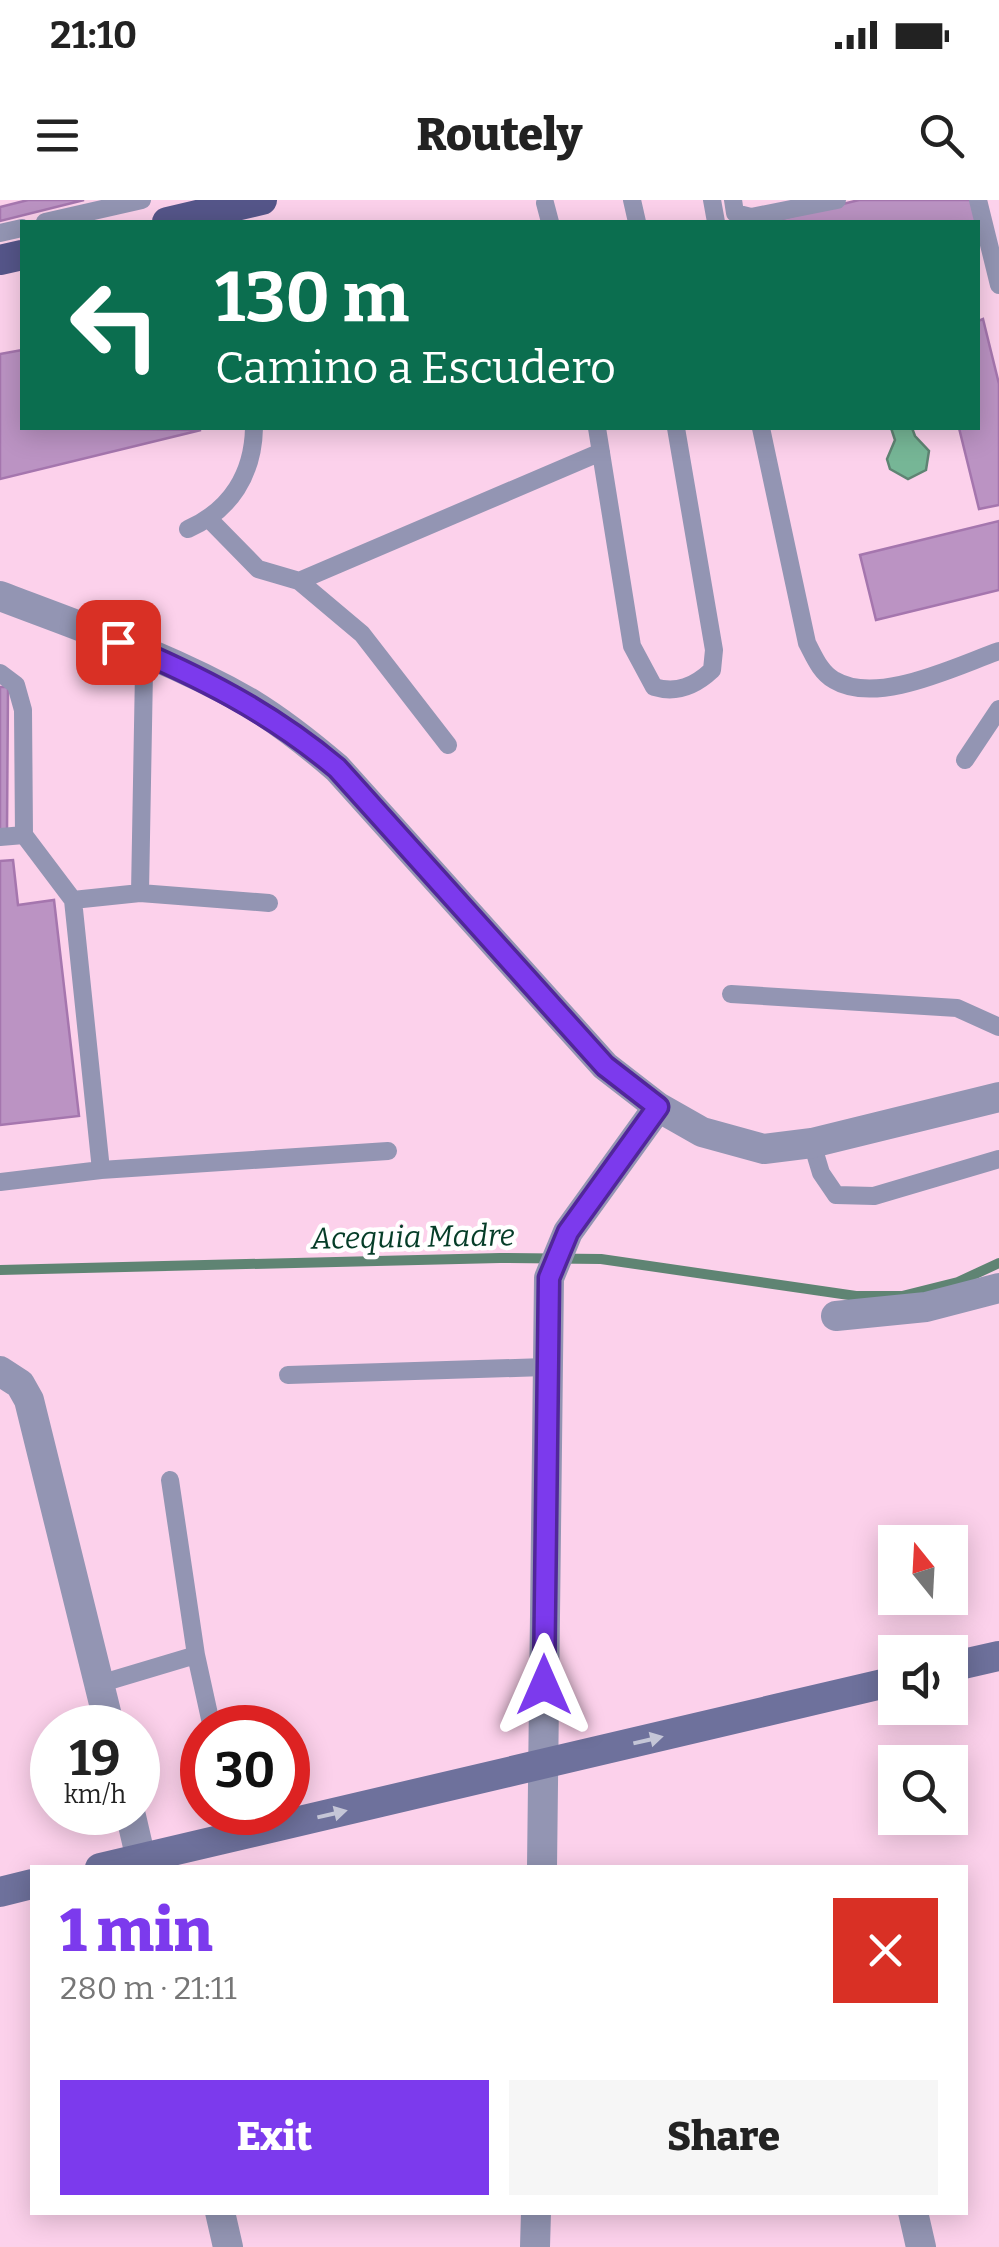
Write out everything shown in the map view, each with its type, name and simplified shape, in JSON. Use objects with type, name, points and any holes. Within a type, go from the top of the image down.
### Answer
[{"type":"main road","points":[[188,220],[219,217],[262,200]]},
{"type":"main road","points":[[968,1664],[999,1656]]},
{"type":"main road","points":[[142,1863],[878,1684]]},
{"type":"main road","points":[[0,1892],[30,1884]]},
{"type":"street","points":[[0,596],[151,656],[248,702],[296,733],[337,768],[605,1066],[658,1107],[702,1132],[764,1149],[812,1143],[999,1097]]},
{"type":"street","points":[[542,1865],[549,1278],[568,1232],[658,1107]]},
{"type":"street","points":[[836,1316],[926,1307],[999,1288]]},
{"type":"street","points":[[0,1372],[20,1384],[29,1400],[104,1705]]},
{"type":"street","points":[[135,1835],[142,1863]]},
{"type":"street","points":[[221,2215],[228,2247]]},
{"type":"street","points":[[535,2247],[536,2215]]},
{"type":"street","points":[[915,2215],[921,2247]]},
{"type":"lane","points":[[54,220],[142,200]]},
{"type":"lane","points":[[733,200],[735,212],[751,218],[836,200]]},
{"type":"lane","points":[[978,200],[999,286]]},
{"type":"lane","points":[[545,203],[549,220]]},
{"type":"lane","points":[[188,529],[209,520],[231,500],[250,462],[254,430]]},
{"type":"lane","points":[[598,430],[632,646],[654,687],[670,692],[699,682],[712,670],[714,650],[676,430]]},
{"type":"lane","points":[[761,430],[807,643],[817,664],[834,681],[884,689],[999,651]]},
{"type":"lane","points":[[298,582],[602,452]]},
{"type":"lane","points":[[209,520],[258,568],[298,582],[362,634],[448,745]]},
{"type":"lane","points":[[140,894],[144,671],[151,656]]},
{"type":"lane","points":[[0,673],[16,685],[23,710],[24,835],[72,900],[102,1170]]},
{"type":"lane","points":[[964,760],[999,709]]},
{"type":"lane","points":[[0,838],[24,835]]},
{"type":"lane","points":[[72,900],[140,894],[269,903]]},
{"type":"lane","points":[[731,994],[957,1008],[999,1027]]},
{"type":"lane","points":[[812,1143],[821,1174],[836,1195],[874,1196],[999,1159]]},
{"type":"lane","points":[[0,1182],[102,1170],[388,1151]]},
{"type":"lane","points":[[288,1375],[545,1367]]},
{"type":"lane","points":[[170,1480],[207,1705]]},
{"type":"lane","points":[[99,1684],[196,1655]]},
{"type":"shaded area","points":[[892,430],[913,430],[929,451],[926,470],[908,479],[890,469],[887,459],[895,440]]},
{"type":"building","points":[[28,200],[84,200],[0,221],[0,207]]},
{"type":"building","points":[[859,200],[975,200],[980,220],[777,220]]},
{"type":"building","points":[[983,319],[999,384],[999,505],[979,509],[959,430],[980,430]]},
{"type":"building","points":[[20,350],[20,430],[201,430],[0,479],[0,354]]},
{"type":"building","points":[[999,521],[999,590],[876,620],[860,555]]},
{"type":"building","points":[[0,687],[8,687],[7,830],[0,830]]},
{"type":"building","points":[[13,860],[18,905],[54,900],[79,1116],[0,1125],[0,861]]},
{"type":"waterway","name":"Acequia Madre","points":[[0,1270],[601,1259],[856,1296],[902,1296],[958,1282],[999,1263]]},
{"type":"route","points":[[118,642],[248,702],[296,733],[337,768],[605,1066],[658,1107],[568,1232],[549,1278],[544,1685]]}]
